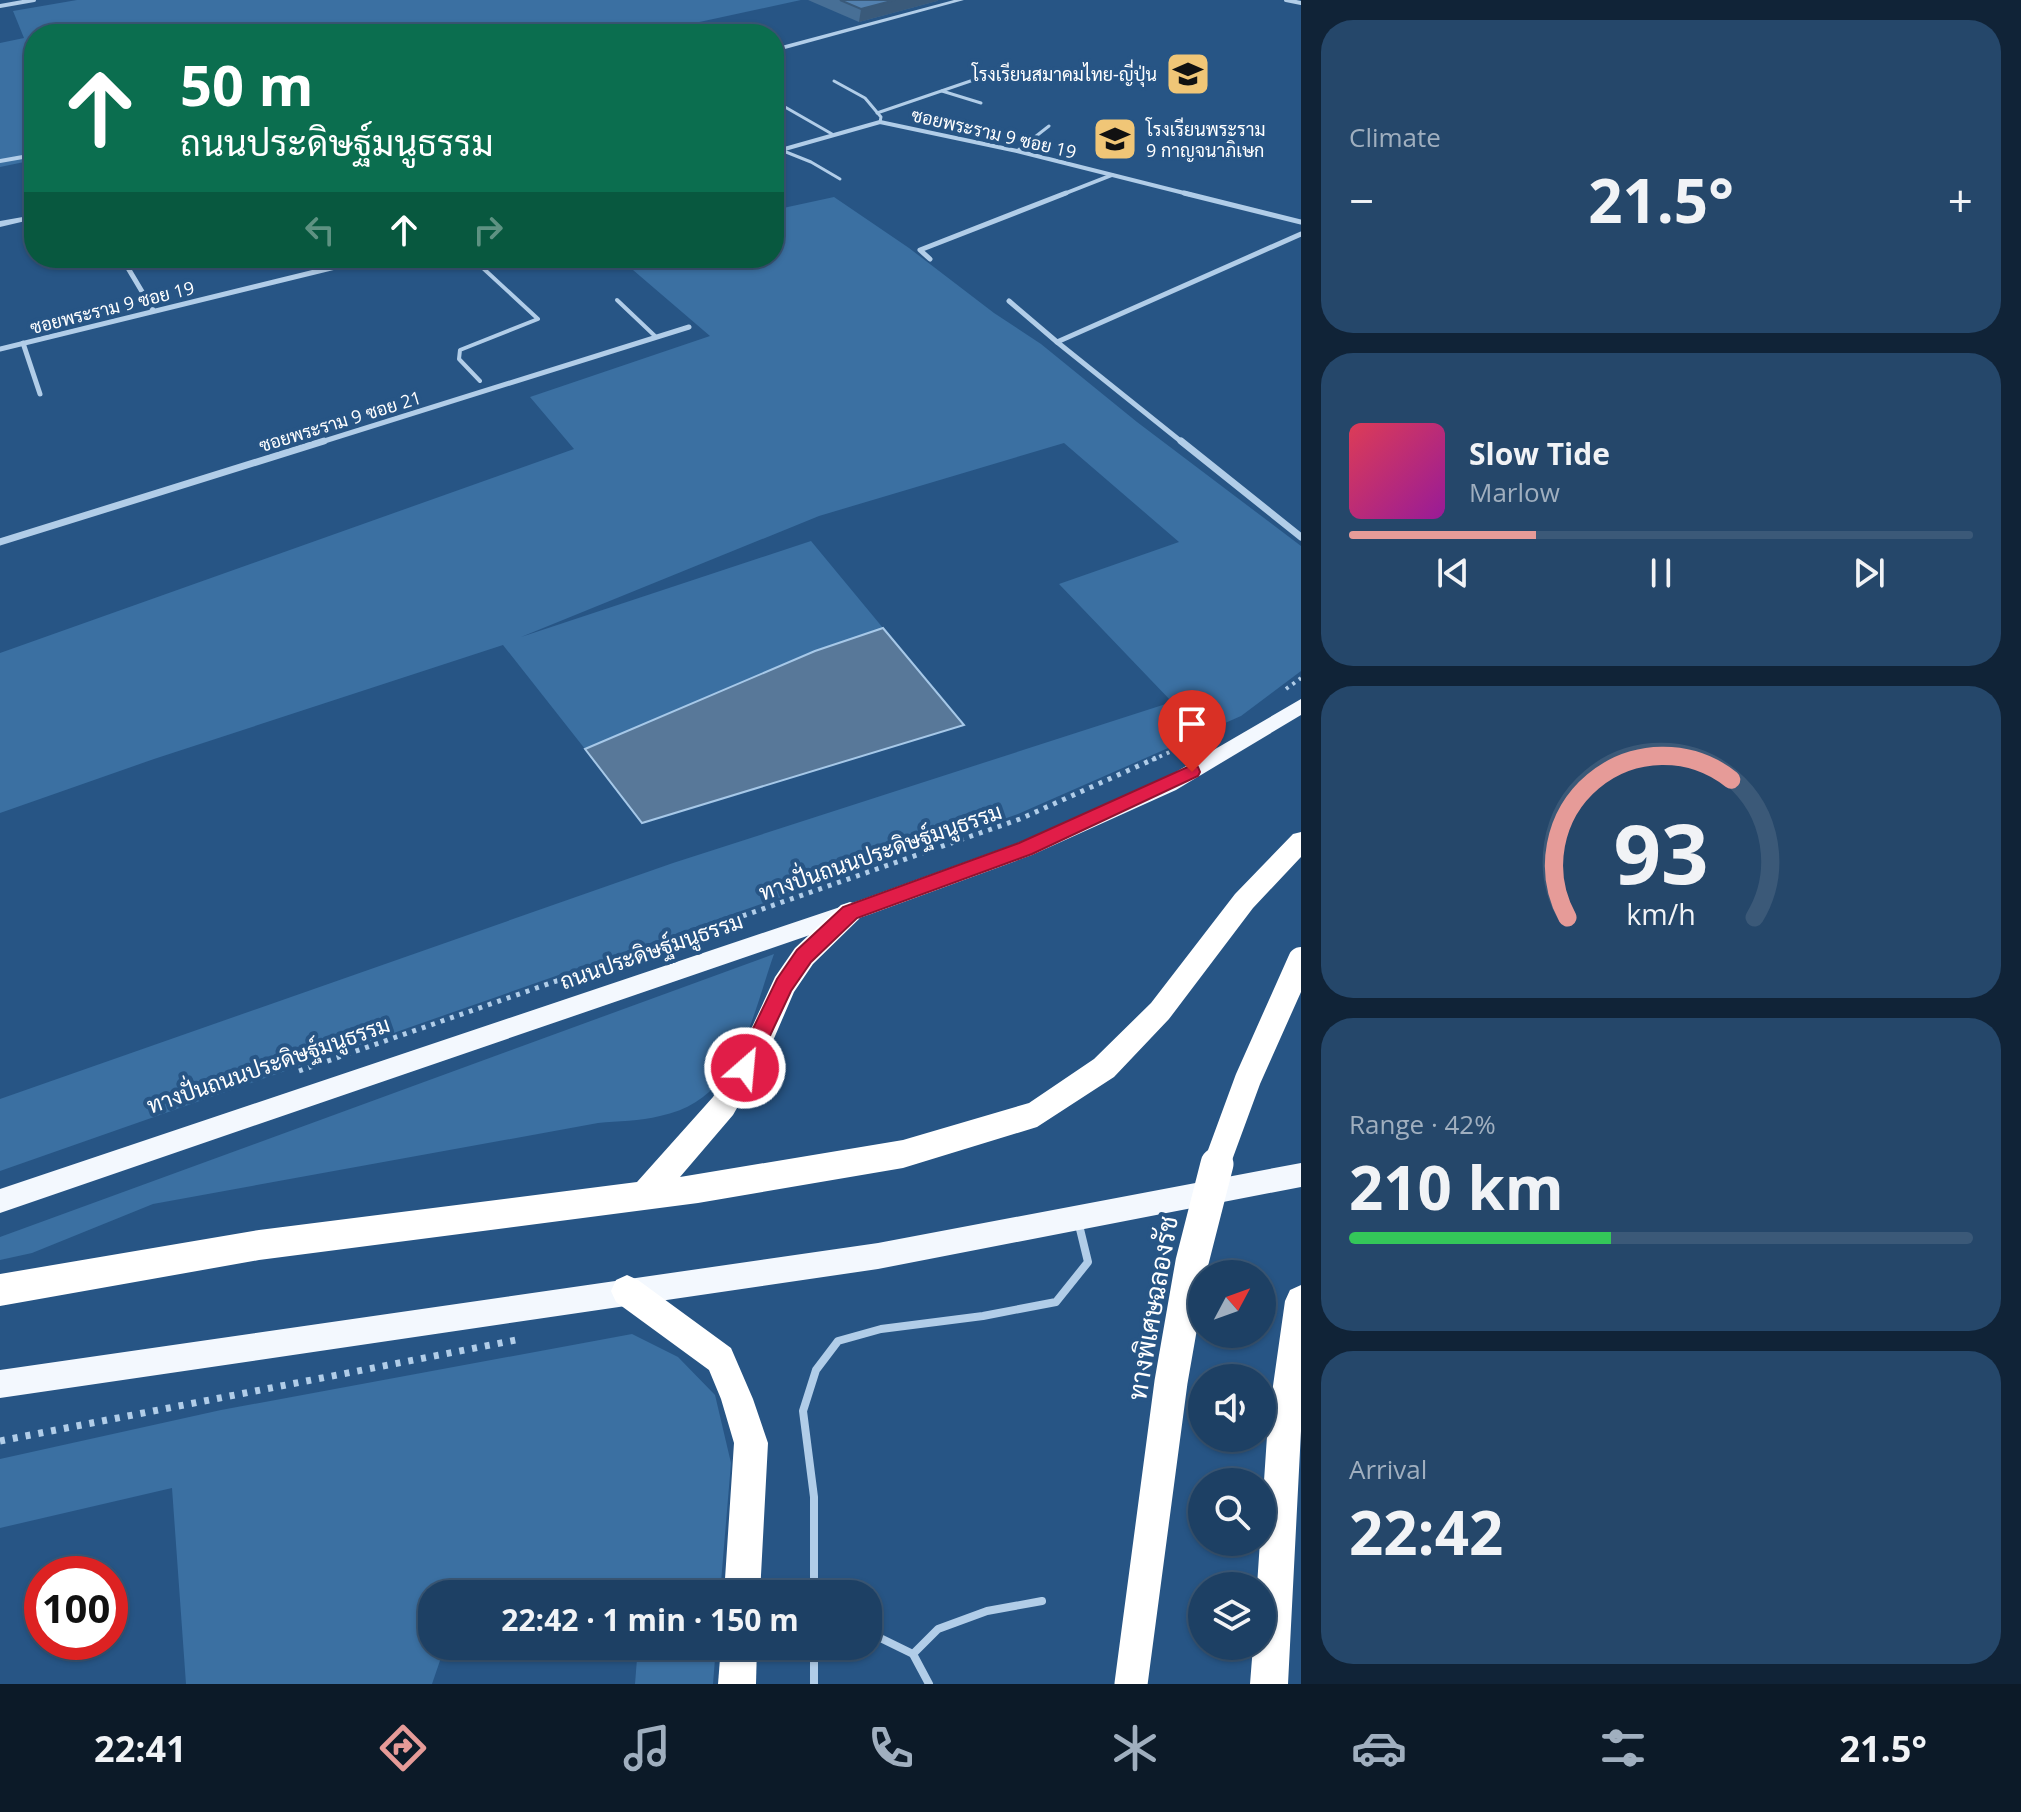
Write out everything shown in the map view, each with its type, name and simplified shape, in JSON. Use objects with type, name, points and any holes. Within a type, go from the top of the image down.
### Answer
[{"type":"highway","points":[[0,1290],[259,1245],[645,1195],[903,1154],[1037,1114],[1104,1068],[1160,1011],[1244,901],[1301,841]]},
{"type":"highway","points":[[645,1195],[723,1106],[756,1048],[784,985],[804,956],[850,912]]},
{"type":"highway","name":"ทางพิเศษฉลองรัช","points":[[1131,1684],[1172,1378],[1206,1201],[1249,1075],[1301,960]]},
{"type":"highway","points":[[627,1291],[720,1359],[737,1399],[751,1443],[743,1580]]},
{"type":"highway","points":[[1269,1684],[1285,1421],[1301,1301]]},
{"type":"highway","points":[[737,1684],[738,1660]]},
{"type":"main road","name":"ถนนประดิษฐ์มนูธรรม","points":[[0,1201],[850,912],[1025,849],[1169,785],[1301,706]]},
{"type":"main road","points":[[0,1384],[878,1256],[1301,1175]]},
{"type":"street","points":[[0,6],[34,0]]},
{"type":"street","points":[[784,47],[961,0]]},
{"type":"street","points":[[1286,0],[1301,3]]},
{"type":"street","name":"ซอยพระราม 9 ซอย 19","points":[[784,149],[880,122],[1017,151],[1301,222]]},
{"type":"street","points":[[0,161],[24,157]]},
{"type":"street","points":[[930,259],[920,250],[1112,175]]},
{"type":"street","points":[[0,224],[24,219]]},
{"type":"street","points":[[1057,342],[1301,234]]},
{"type":"street","points":[[128,268],[153,310]]},
{"type":"street","name":"ซอยพระราม 9 ซอย 19","points":[[0,349],[330,268]]},
{"type":"street","points":[[1009,301],[1301,537]]},
{"type":"street","name":"ซอยพระราม 9 ซอย 21","points":[[0,542],[689,327]]},
{"type":"street","points":[[23,343],[40,394]]},
{"type":"lane","points":[[877,113],[988,75]]},
{"type":"lane","points":[[834,81],[865,98],[880,122]]},
{"type":"lane","points":[[942,91],[981,103]]},
{"type":"lane","points":[[784,106],[832,134]]},
{"type":"lane","points":[[1017,151],[1049,126]]},
{"type":"lane","points":[[784,151],[840,179]]},
{"type":"lane","points":[[480,381],[459,359],[460,350],[538,319],[483,268]]},
{"type":"lane","points":[[617,300],[656,337]]},
{"type":"lane","points":[[814,1580],[814,1497],[803,1411],[816,1370],[838,1341],[881,1329],[1056,1302],[1088,1262],[1078,1218]]},
{"type":"lane","points":[[913,1654],[938,1629],[987,1611],[1042,1601]]},
{"type":"lane","points":[[882,1639],[913,1654],[929,1684]]},
{"type":"lane","points":[[814,1660],[814,1684]]},
{"type":"path","points":[[1278,694],[1301,678]]},
{"type":"path","name":"ทางปั่นถนนประดิษฐ์มนูธรรม","points":[[285,1076],[1020,819],[1202,737]]},
{"type":"shaded area","points":[[77,0],[801,0],[690,24],[24,24],[24,38],[13,11]]},
{"type":"shaded area","points":[[24,38],[24,162],[0,167],[0,43]]},
{"type":"shaded area","points":[[834,197],[1041,344],[1137,422],[1301,546],[1301,671],[1241,716],[1018,814],[0,1171],[0,1099],[673,863],[1172,702],[1059,584],[1179,542],[1064,443],[819,516],[521,637],[811,541],[883,628],[815,651],[585,749],[503,645],[154,759],[0,813],[0,653],[574,449],[530,397],[710,336],[631,268],[784,268],[784,208]]},
{"type":"shaded area","points":[[883,628],[964,725],[642,823],[585,749],[815,651]]},
{"type":"shaded area","points":[[774,954],[749,1030],[738,1053],[725,1075],[708,1093],[687,1107],[652,1118],[598,1123],[153,1204],[32,1253],[0,1260],[0,1237]]},
{"type":"shaded area","points":[[632,1334],[678,1357],[715,1395],[731,1463],[721,1580],[418,1580],[418,1660],[440,1660],[432,1684],[186,1684],[172,1488],[0,1528],[0,1459],[221,1410]]},
{"type":"shaded area","points":[[637,1660],[715,1660],[713,1684],[635,1684]]},
{"type":"building","points":[[840,0],[895,0],[861,9]]},
{"type":"place","name":"โรงเรียนสมาคมไทย-ญี่ปุ่น","points":[[1188,74]]},
{"type":"place","name":"โรงเรียนพระราม 9 กาญจนาภิเษก","points":[[1115,139]]},
{"type":"route","points":[[745,1068],[784,985],[804,956],[850,912],[1025,849],[1192,772]]}]
